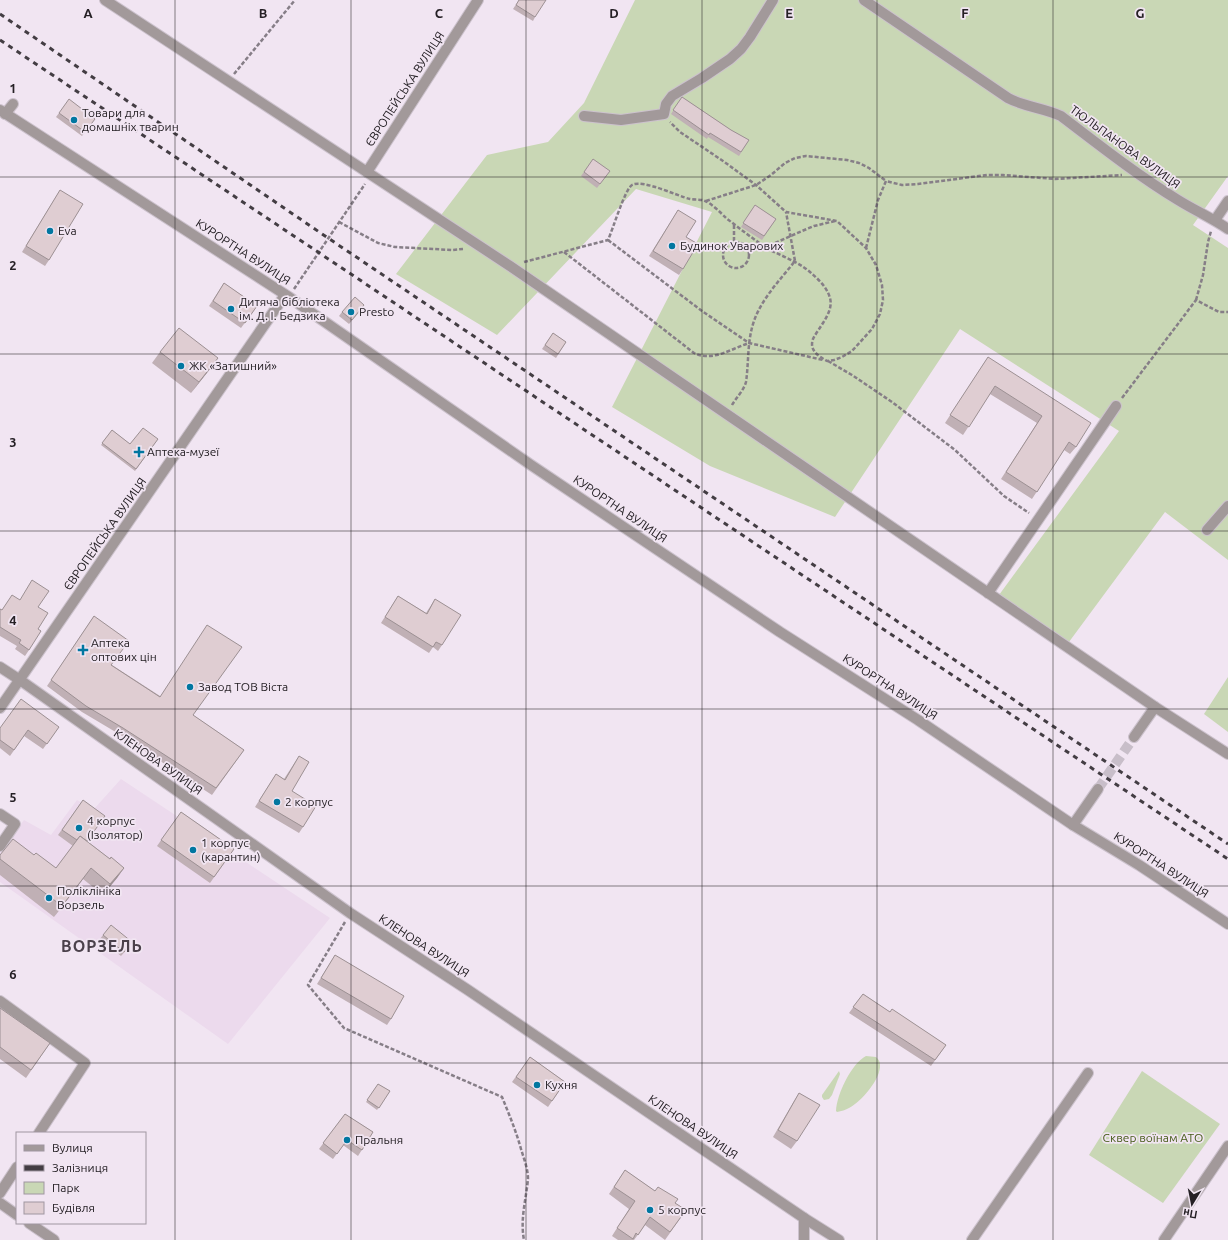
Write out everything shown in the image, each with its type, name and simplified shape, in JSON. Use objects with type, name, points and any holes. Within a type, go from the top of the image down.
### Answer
[{"type":"street","points":[[105,0],[510,266],[1155,707],[1228,754]]},
{"type":"street","name":"ЄВРОПЕЙСЬКА ВУЛИЦЯ","points":[[369,174],[478,0]]},
{"type":"street","points":[[584,116],[621,120],[664,114],[666,104],[672,96],[708,74],[730,59],[741,49],[773,0]]},
{"type":"street","name":"ТЮЛЬПАНОВА ВУЛИЦЯ","points":[[864,0],[1008,98],[1061,116],[1139,174],[1177,200],[1215,220],[1228,229]]},
{"type":"street","points":[[3,112],[13,104]]},
{"type":"street","name":"КУРОРТНА ВУЛИЦЯ","points":[[3,112],[287,296],[537,469],[780,632],[918,720],[1073,825],[1151,873],[1228,924]]},
{"type":"street","points":[[1215,220],[1228,201]]},
{"type":"street","name":"ЄВРОПЕЙСЬКА ВУЛИЦЯ","points":[[0,708],[287,296]]},
{"type":"street","points":[[988,593],[1116,406]]},
{"type":"street","points":[[1207,530],[1228,506]]},
{"type":"street","name":"КЛЕНОВА ВУЛИЦЯ","points":[[0,667],[350,913],[468,990],[804,1218],[839,1240]]},
{"type":"street","points":[[1134,737],[1155,707]]},
{"type":"street","points":[[1073,825],[1098,789]]},
{"type":"street","points":[[0,814],[15,824],[0,846]]},
{"type":"street","points":[[0,1001],[85,1063],[40,1132]]},
{"type":"street","points":[[972,1240],[1088,1074]]},
{"type":"street","points":[[1164,1240],[1228,1146]]},
{"type":"street","points":[[0,1193],[16,1169]]},
{"type":"street","points":[[0,1203],[16,1214]]},
{"type":"street","points":[[804,1218],[804,1240]]},
{"type":"street","points":[[30,1224],[54,1240]]},
{"type":"path","points":[[228,81],[295,0]]},
{"type":"path","points":[[608,240],[702,311],[749,343],[827,361],[842,357],[852,351],[872,329],[880,314],[883,300],[882,286],[876,265],[866,248],[837,221],[786,212],[756,184],[680,132],[664,114]]},
{"type":"path","points":[[608,240],[625,194],[628,188],[632,185],[641,184],[691,199],[706,201],[756,184],[785,164],[796,158],[806,156],[847,160],[859,163],[869,168],[886,181],[902,185],[986,175],[1055,179],[1139,174]]},
{"type":"path","points":[[287,296],[339,222],[369,174]]},
{"type":"path","points":[[866,248],[878,200],[886,181]]},
{"type":"path","points":[[706,201],[734,224],[766,247],[796,261],[823,285],[830,296],[831,304],[829,311],[816,332],[812,343],[812,348],[815,353],[852,375],[892,402],[955,450],[1004,496],[1038,519]]},
{"type":"path","points":[[786,212],[796,261]]},
{"type":"path","points":[[1116,406],[1196,300],[1203,275],[1208,242],[1215,220]]},
{"type":"path","points":[[746,247],[766,247],[790,235],[814,226],[837,221]]},
{"type":"path","points":[[339,222],[378,243],[395,247],[452,250],[481,247]]},
{"type":"path","points":[[734,224],[734,242]]},
{"type":"path","points":[[510,266],[608,240]]},
{"type":"path","points":[[734,242],[739,242],[746,247],[748,251],[748,259],[744,265],[737,268],[729,266],[724,259],[724,250],[726,246],[734,242]]},
{"type":"path","points":[[564,252],[699,356],[715,356],[749,343]]},
{"type":"path","points":[[727,414],[745,383],[749,343],[756,315],[764,302],[796,261]]},
{"type":"path","points":[[1196,300],[1219,312],[1228,312]]},
{"type":"path","points":[[350,913],[308,985],[344,1028],[502,1097],[513,1122],[527,1168],[528,1178],[522,1230],[524,1240]]},
{"type":"shaded area","points":[[121,779],[330,918],[228,1044],[0,882],[0,851],[24,820],[51,835],[77,800],[94,809]]},
{"type":"green space","points":[[635,0],[1228,0],[1228,176],[1193,225],[1228,248],[1228,560],[1165,512],[1066,646],[999,595],[1119,431],[960,329],[835,517],[710,466],[612,407],[712,212],[636,189],[497,335],[396,274],[487,155],[548,142],[584,103]]},
{"type":"green space","points":[[1228,677],[1228,732],[1204,714]]},
{"type":"green space","points":[[866,1056],[876,1057],[880,1062],[879,1071],[874,1083],[854,1105],[848,1109],[837,1112],[839,1096],[850,1072],[860,1060]]},
{"type":"green space","points":[[839,1071],[840,1074],[832,1095],[829,1099],[824,1100],[822,1095]]},
{"type":"green space","name":"Сквер воїнам АТО","points":[[1142,1071],[1220,1124],[1163,1203],[1089,1155]]},
{"type":"building","points":[[519,0],[546,0],[535,17],[516,5]]},
{"type":"building","points":[[682,97],[731,130],[749,140],[741,152],[710,133],[709,135],[673,110]]},
{"type":"building","name":"Товари для домашніх тварин","points":[[69,99],[95,119],[85,132],[59,113]]},
{"type":"building","points":[[593,159],[610,171],[600,184],[584,172]]},
{"type":"building","name":"Eva","points":[[60,190],[83,204],[49,260],[26,246]]},
{"type":"building","points":[[755,205],[776,219],[764,236],[743,223]]},
{"type":"building","name":"Будинок Уварових","points":[[678,210],[696,221],[686,237],[698,244],[683,269],[653,251]]},
{"type":"building","name":"Дитяча бібліотека ім. Д. І. Бедзика","points":[[224,283],[257,306],[245,323],[213,301]]},
{"type":"building","name":"Presto","points":[[355,297],[364,305],[352,320],[342,312]]},
{"type":"building","points":[[179,328],[218,358],[199,382],[160,352]]},
{"type":"building","points":[[553,333],[566,342],[558,354],[545,345]]},
{"type":"building","points":[[988,357],[1091,423],[1076,447],[1069,442],[1037,492],[1006,472],[1042,416],[995,386],[969,427],[950,415]]},
{"type":"building","points":[[143,428],[158,439],[136,469],[102,443],[112,430],[130,444]]},
{"type":"building","points":[[32,580],[49,591],[38,607],[48,613],[38,629],[41,631],[29,650],[19,643],[21,640],[0,627],[0,609],[2,610],[12,595],[20,600]]},
{"type":"building","points":[[398,596],[427,614],[435,599],[461,615],[442,645],[436,642],[433,647],[385,617]]},
{"type":"building","points":[[94,616],[129,641],[111,665],[160,697],[207,625],[242,647],[193,715],[244,750],[216,788],[86,706],[51,680]]},
{"type":"building","points":[[21,699],[59,727],[47,744],[28,730],[14,750],[0,740],[0,728]]},
{"type":"building","name":"2 корпус","points":[[299,756],[309,762],[292,791],[316,806],[303,827],[259,801],[276,774],[285,780]]},
{"type":"building","name":"4 корпус (Ізолятор)","points":[[83,800],[105,816],[87,841],[80,836],[77,840],[62,830]]},
{"type":"building","name":"1 корпус (карантин)","points":[[181,812],[234,849],[214,877],[161,840]]},
{"type":"building","points":[[80,836],[110,859],[111,857],[124,868],[110,884],[91,868],[62,906],[0,859],[0,855],[13,839],[34,855],[36,853],[56,868]]},
{"type":"building","points":[[111,925],[132,942],[124,952],[103,935]]},
{"type":"building","points":[[335,955],[404,996],[391,1019],[321,978]]},
{"type":"building","points":[[863,994],[890,1012],[892,1009],[946,1045],[935,1060],[853,1007]]},
{"type":"building","points":[[0,1008],[50,1043],[31,1070],[0,1047]]},
{"type":"building","name":"Кухня","points":[[530,1057],[565,1082],[552,1101],[516,1077]]},
{"type":"building","points":[[378,1084],[390,1091],[379,1108],[367,1100]]},
{"type":"building","points":[[799,1093],[820,1105],[797,1141],[778,1130]]},
{"type":"building","name":"Пральня","points":[[345,1114],[373,1132],[362,1150],[347,1140],[337,1154],[323,1143]]},
{"type":"building","name":"5 корпус","points":[[625,1170],[655,1191],[658,1187],[678,1199],[675,1203],[686,1210],[670,1232],[650,1217],[638,1235],[636,1233],[633,1239],[617,1228],[635,1201],[614,1187]]},
{"type":"tunnel","points":[[1098,789],[1134,737]]},
{"type":"railway","points":[[0,14],[328,238],[1228,844]]},
{"type":"railway","points":[[0,40],[1228,859]]},
{"type":"place","name":"Товари для домашніх тварин","points":[[74,120]]},
{"type":"place","name":"Eva","points":[[50,231]]},
{"type":"place","name":"Будинок Уварових","points":[[672,246]]},
{"type":"place","name":"Дитяча бібліотека ім. Д. І. Бедзика","points":[[231,309]]},
{"type":"place","name":"Presto","points":[[351,312]]},
{"type":"place","name":"ЖК «Затишний»","points":[[181,366]]},
{"type":"place","name":"Аптека-музеї","points":[[139,452]]},
{"type":"place","name":"Аптека оптових цін","points":[[83,650]]},
{"type":"place","name":"Завод ТОВ Віста","points":[[190,687]]},
{"type":"place","name":"2 корпус","points":[[277,802]]},
{"type":"place","name":"4 корпус (Ізолятор)","points":[[79,828]]},
{"type":"place","name":"1 корпус (карантин)","points":[[193,850]]},
{"type":"place","name":"Поліклініка Ворзель","points":[[49,898]]},
{"type":"place","name":"Кухня","points":[[537,1085]]},
{"type":"place","name":"Пральня","points":[[347,1140]]},
{"type":"place","name":"5 корпус","points":[[650,1210]]},
{"type":"district","name":"ВОРЗЕЛЬ","points":[[102,946]]}]
